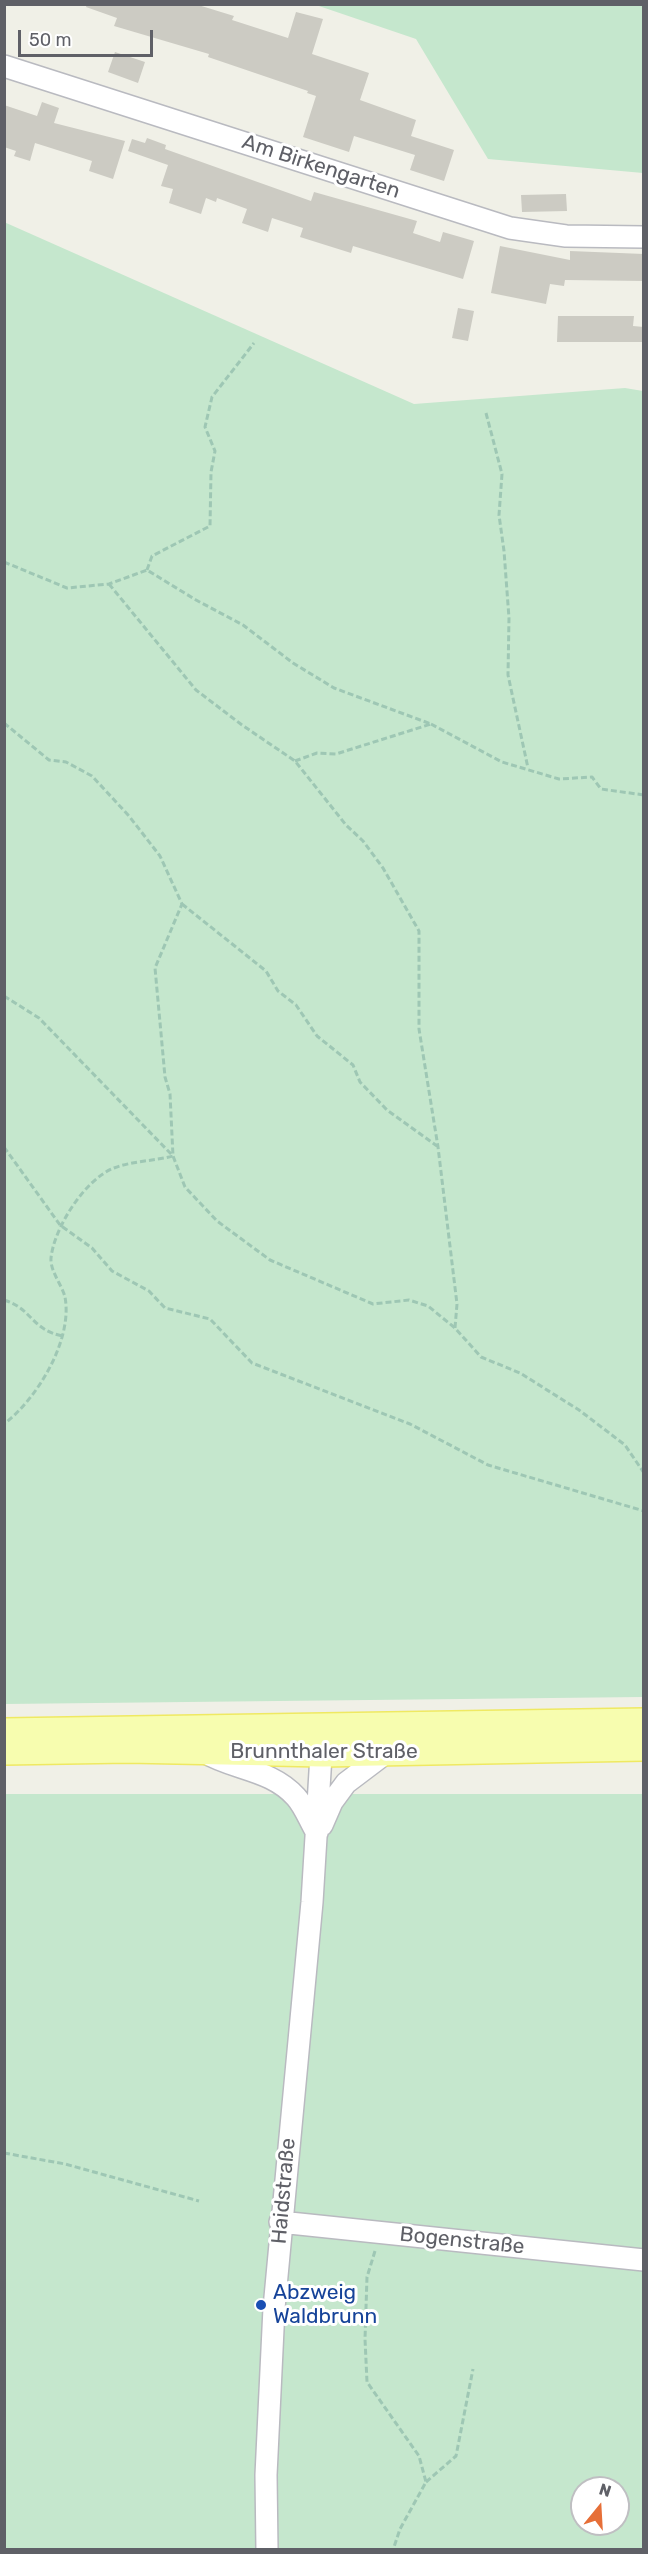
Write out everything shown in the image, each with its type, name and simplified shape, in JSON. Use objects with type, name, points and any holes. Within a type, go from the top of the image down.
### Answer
[{"type":"main road","name":"Brunnthaler Straße","points":[[4,1732],[644,1722]]},
{"type":"main road","name":"Brunnthaler Straße","points":[[4,1751],[128,1749],[323,1753],[644,1747]]},
{"type":"street","name":"Am Birkengarten","points":[[4,66],[510,228],[566,236],[644,237]]},
{"type":"street","name":"Haidstraße","points":[[267,2550],[266,2475],[280,2222],[317,1833],[323,1753],[322,1726]]},
{"type":"street","points":[[204,1752],[223,1763],[273,1778],[297,1797],[317,1833]]},
{"type":"street","name":"Haidstraße","points":[[317,1833],[332,1802],[346,1783],[387,1752]]},
{"type":"street","name":"Bogenstraße","points":[[280,2222],[644,2260]]},
{"type":"path","points":[[147,570],[152,556],[210,526],[211,472],[215,452],[206,427],[212,397],[254,343]]},
{"type":"path","points":[[486,413],[502,474],[499,515],[509,618],[508,675],[528,768]]},
{"type":"path","points":[[4,562],[67,588],[109,584],[147,570]]},
{"type":"path","points":[[147,570],[243,625],[293,663],[334,688],[431,724],[502,762],[559,779],[592,777],[601,789],[644,795]]},
{"type":"path","points":[[109,584],[196,690],[242,726],[295,761],[383,868],[419,931],[419,1029],[438,1147],[457,1304],[455,1328]]},
{"type":"path","points":[[4,723],[49,760],[66,762],[92,776],[129,816],[160,856],[182,904],[266,970],[278,991],[296,1005],[317,1036],[353,1065],[360,1082],[387,1110],[438,1147]]},
{"type":"path","points":[[295,761],[317,753],[336,754],[431,724]]},
{"type":"path","points":[[182,904],[154,968],[165,1077],[170,1094],[173,1156],[185,1187],[217,1221],[270,1260],[374,1304],[409,1300],[428,1306],[455,1328],[480,1357],[520,1373],[579,1410],[625,1445],[644,1473]]},
{"type":"path","points":[[4,996],[39,1018],[173,1156]]},
{"type":"path","points":[[4,1147],[60,1225],[92,1248],[112,1271],[149,1291],[165,1308],[210,1319],[252,1363],[410,1424],[488,1465],[644,1511]]},
{"type":"path","points":[[4,1424],[17,1414],[56,1358],[63,1336],[65,1298],[51,1260],[60,1225],[93,1181],[115,1168],[173,1156]]},
{"type":"path","points":[[4,1300],[18,1304],[45,1333],[63,1336]]},
{"type":"path","points":[[4,2153],[65,2164],[199,2200]]},
{"type":"path","points":[[380,2232],[368,2277],[365,2339],[368,2382],[419,2456],[426,2482]]},
{"type":"path","points":[[393,2550],[400,2529],[426,2482],[456,2456],[473,2368]]},
{"type":"green space","points":[[316,5],[643,5],[643,173],[488,159],[416,39]]},
{"type":"green space","points":[[4,222],[414,404],[625,388],[643,391],[643,1697],[5,1704]]},
{"type":"green space","points":[[4,1794],[643,1794],[643,2549],[5,2549]]},
{"type":"building","points":[[87,4],[195,4],[234,16],[232,20],[288,38],[296,12],[323,19],[312,54],[369,73],[360,100],[416,120],[411,136],[454,150],[444,181],[410,170],[415,155],[354,136],[349,152],[303,137],[316,96],[307,93],[308,91],[208,57],[209,54],[114,26],[117,18],[86,7]]},
{"type":"building","points":[[115,52],[145,62],[138,83],[108,72]]},
{"type":"building","points":[[42,102],[59,108],[54,123],[125,141],[113,179],[89,171],[92,161],[35,143],[30,161],[14,156],[16,151],[4,147],[4,105],[37,116]]},
{"type":"building","points":[[147,138],[166,145],[165,149],[311,201],[314,192],[417,221],[413,233],[440,242],[443,232],[474,241],[463,279],[353,246],[351,253],[300,237],[303,228],[272,218],[268,232],[242,223],[247,209],[217,198],[216,202],[206,198],[201,214],[169,203],[173,189],[161,186],[168,165],[128,151],[132,139],[145,143]]},
{"type":"building","points":[[566,194],[567,211],[522,212],[521,195]]},
{"type":"building","points":[[500,246],[570,260],[570,251],[644,254],[644,281],[565,280],[564,286],[550,284],[546,304],[491,293]]},
{"type":"building","points":[[458,308],[474,311],[468,341],[452,338]]},
{"type":"building","points":[[558,316],[634,316],[633,326],[644,327],[644,342],[557,342]]},
{"type":"place","name":"Abzweig Waldbrunn","points":[[261,2305]]}]
